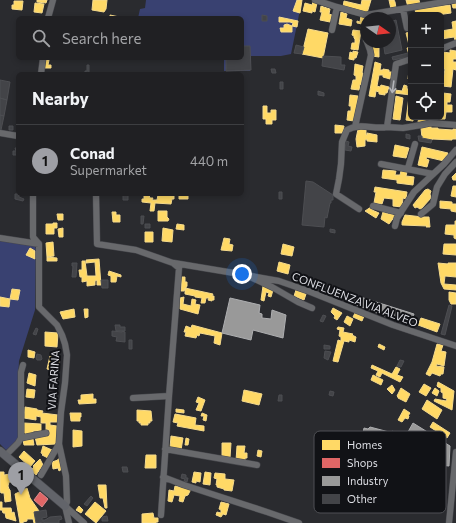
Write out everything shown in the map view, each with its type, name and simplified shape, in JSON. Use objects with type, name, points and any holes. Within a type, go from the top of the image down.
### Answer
[{"type":"main road","points":[[3,454],[65,506]]},
{"type":"street","points":[[49,16],[53,0]]},
{"type":"street","points":[[315,0],[360,13]]},
{"type":"street","points":[[389,12],[456,0]]},
{"type":"street","points":[[332,30],[337,7]]},
{"type":"street","points":[[403,9],[407,28]]},
{"type":"street","points":[[444,48],[456,43]]},
{"type":"street","points":[[355,127],[371,55],[369,48]]},
{"type":"street","points":[[41,72],[42,60]]},
{"type":"street","points":[[387,127],[396,64],[408,60]]},
{"type":"street","points":[[359,210],[336,194],[341,164],[342,142],[347,130],[364,126],[404,128],[421,125],[431,120],[456,125]]},
{"type":"street","points":[[0,133],[16,136]]},
{"type":"street","points":[[408,168],[415,144]]},
{"type":"street","points":[[395,226],[397,218],[414,192],[444,164],[456,150]]},
{"type":"street","points":[[421,214],[433,204],[437,187],[445,174],[456,162]]},
{"type":"street","points":[[381,164],[433,174]]},
{"type":"street","name":"VIA FARINA","points":[[33,196],[33,237],[39,244],[39,307],[57,325],[65,344],[67,356],[59,444],[66,476],[67,502],[65,506],[69,523]]},
{"type":"street","points":[[96,196],[97,244],[136,250],[173,263],[246,275],[312,308]]},
{"type":"street","points":[[373,206],[401,213]]},
{"type":"street","points":[[0,238],[39,244]]},
{"type":"street","points":[[161,514],[168,396],[179,268],[173,263]]},
{"type":"street","name":"CONFLUENZA VIA ALVEO","points":[[246,275],[279,281],[393,325],[456,346]]},
{"type":"street","points":[[3,454],[18,443],[21,438],[21,372],[23,365]]},
{"type":"street","points":[[133,398],[168,396]]},
{"type":"street","points":[[21,438],[46,433]]},
{"type":"street","points":[[41,474],[59,444]]},
{"type":"street","points":[[165,449],[257,465]]},
{"type":"street","points":[[449,523],[456,452]]},
{"type":"street","points":[[163,477],[299,523]]},
{"type":"street","points":[[65,506],[84,523]]},
{"type":"street","points":[[74,523],[75,516]]},
{"type":"shaded area","points":[[146,0],[302,0],[291,54],[281,56],[251,56],[250,71],[224,71],[224,60],[244,60],[244,16],[138,16],[140,9],[145,8]]},
{"type":"shaded area","points":[[0,241],[35,246],[36,250],[35,310],[19,361],[19,437],[15,444],[6,450],[0,444]]},
{"type":"building: Homes","points":[[37,0],[47,0],[46,3],[37,2]]},
{"type":"building: Homes","points":[[93,0],[107,0],[106,9],[104,12],[92,10]]},
{"type":"building: Homes","points":[[297,0],[302,0],[300,13],[293,11]]},
{"type":"building: Homes","points":[[362,0],[371,0],[367,12],[343,7],[344,1],[361,5]]},
{"type":"building: Homes","points":[[389,0],[394,0],[396,8],[391,9]]},
{"type":"building: Homes","points":[[406,0],[419,0],[420,4],[408,7]]},
{"type":"building: Homes","points":[[14,1],[23,1],[22,10],[12,9]]},
{"type":"building: Homes","points":[[313,2],[317,3],[315,12],[312,11],[312,13],[303,11],[305,3],[312,5]]},
{"type":"building: Homes","points":[[35,3],[44,4],[42,13],[34,12]]},
{"type":"building: Homes","points":[[456,3],[456,8],[453,8],[452,4]]},
{"type":"building: Homes","points":[[450,5],[451,13],[416,12],[415,9]]},
{"type":"building: Homes","points":[[321,6],[330,9],[329,14],[332,15],[330,22],[320,20],[322,12],[320,12]]},
{"type":"building: Homes","points":[[341,12],[347,14],[346,18],[352,20],[351,26],[339,24]]},
{"type":"building: Homes","points":[[279,17],[298,21],[297,27],[292,26],[293,23],[290,22],[279,22]]},
{"type":"building: Homes","points":[[456,21],[456,40],[454,37],[444,39],[444,30],[453,29],[452,22]]},
{"type":"building: Homes","points":[[287,24],[292,26],[292,32],[281,32],[280,28],[284,28],[284,25]]},
{"type":"building: Homes","points":[[308,29],[328,33],[323,58],[302,54]]},
{"type":"building: Homes","points":[[353,30],[360,31],[358,50],[351,49],[352,43],[355,43],[354,36],[352,35]]},
{"type":"building: Homes","points":[[373,48],[379,48],[379,57],[372,56]]},
{"type":"building: Homes","points":[[450,50],[456,51],[456,59],[453,59],[453,62],[456,62],[456,70],[453,69],[451,87],[444,86],[444,52],[450,53]]},
{"type":"building: Homes","points":[[353,51],[358,52],[354,60],[349,59],[350,52],[353,53]]},
{"type":"building: Homes","points":[[44,60],[49,60],[48,65],[51,65],[51,68],[43,68]]},
{"type":"building: Homes","points":[[375,62],[381,64],[380,70],[389,70],[389,72],[392,72],[390,79],[383,77],[383,75],[379,75],[377,86],[380,87],[381,85],[389,87],[385,95],[379,94],[379,92],[376,91],[375,97],[369,96]]},
{"type":"building: Homes","points":[[355,64],[363,66],[359,90],[351,89],[353,80],[356,80],[356,76],[354,75]]},
{"type":"building: Homes","points":[[404,85],[407,86],[408,95],[394,93],[395,90],[402,91]]},
{"type":"building: Homes","points":[[444,93],[451,94],[450,102],[447,102],[447,105],[452,105],[452,112],[446,112],[445,119]]},
{"type":"building: Homes","points":[[350,95],[358,96],[358,104],[354,121],[347,120],[348,111],[351,111],[351,106],[349,106]]},
{"type":"building: Homes","points":[[396,96],[403,98],[400,120],[393,119]]},
{"type":"building: Homes","points":[[408,105],[408,120],[413,121],[406,120]]},
{"type":"building: Homes","points":[[263,106],[267,106],[267,113],[271,113],[271,110],[276,110],[276,120],[272,120],[272,124],[266,124],[266,119],[263,119]]},
{"type":"building: Homes","points":[[418,120],[427,120],[427,121],[418,122]]},
{"type":"building: Homes","points":[[335,125],[344,126],[343,133],[335,133]]},
{"type":"building: Homes","points":[[431,126],[431,128],[438,129],[456,129],[456,139],[432,140],[422,138],[421,128]]},
{"type":"building: Homes","points":[[358,129],[366,130],[366,135],[367,133],[377,135],[377,142],[367,141],[367,139],[365,140],[365,146],[357,147],[356,139]]},
{"type":"building: Homes","points":[[395,145],[409,148],[406,158],[393,156]]},
{"type":"building: Homes","points":[[422,147],[448,153],[444,161],[427,157],[426,159],[429,160],[427,167],[418,165]]},
{"type":"building: Homes","points":[[383,170],[396,171],[395,175],[400,175],[401,171],[407,172],[406,176],[414,177],[413,185],[397,183],[397,180],[382,178]]},
{"type":"building: Homes","points":[[456,173],[456,180],[453,180],[452,177]]},
{"type":"building: Homes","points":[[453,186],[456,186],[456,197],[451,196]]},
{"type":"building: Homes","points":[[375,187],[407,192],[406,199],[403,198],[402,207],[393,206],[393,199],[384,198],[382,204],[374,203],[376,192],[374,192]]},
{"type":"building: Homes","points":[[428,189],[431,191],[431,198],[422,208],[415,208],[413,205],[425,190]]},
{"type":"building: Homes","points":[[144,196],[149,196],[150,198],[153,198],[152,200],[157,200],[158,196],[174,196],[171,204],[155,203],[154,211],[150,211],[151,203],[142,202],[142,199],[144,199]]},
{"type":"building: Homes","points":[[179,196],[188,196],[188,199],[179,199]]},
{"type":"building: Homes","points":[[440,201],[452,202],[452,204],[456,204],[456,212],[451,211],[451,209],[440,208]]},
{"type":"building: Homes","points":[[371,207],[373,208],[372,210],[379,213],[376,218],[365,211]]},
{"type":"building: Homes","points":[[158,211],[167,211],[168,221],[158,221]]},
{"type":"building: Homes","points":[[112,212],[116,212],[116,215],[120,215],[120,222],[113,222]]},
{"type":"building: Homes","points":[[383,212],[390,213],[395,216],[389,224],[381,219]]},
{"type":"building: Homes","points":[[57,214],[63,214],[63,220],[58,220]]},
{"type":"building: Homes","points":[[405,215],[429,217],[430,227],[402,225]]},
{"type":"building: Homes","points":[[455,221],[456,239],[454,238],[454,235],[445,234],[446,225],[455,225]]},
{"type":"building: Homes","points":[[57,223],[57,228],[54,228],[54,234],[46,234],[46,224]]},
{"type":"building: Homes","points":[[177,224],[184,225],[184,230],[176,229]]},
{"type":"building: Homes","points":[[63,228],[63,237],[59,237],[58,229]]},
{"type":"building: Homes","points":[[163,228],[173,230],[172,242],[162,241]]},
{"type":"building: Homes","points":[[145,232],[153,232],[153,242],[145,242]]},
{"type":"building: Homes","points":[[224,238],[230,239],[229,244],[233,245],[232,251],[221,250]]},
{"type":"building: Homes","points":[[53,242],[54,256],[47,257],[46,243]]},
{"type":"building: Homes","points":[[283,244],[294,247],[292,256],[281,254]]},
{"type":"building: Homes","points":[[444,244],[456,244],[456,255],[443,254]]},
{"type":"building: Homes","points":[[30,248],[35,251],[35,259],[26,255]]},
{"type":"building: Homes","points":[[47,257],[57,258],[57,261],[47,261]]},
{"type":"building: Homes","points":[[99,259],[101,285],[97,285],[97,280],[95,281],[95,285],[87,286],[87,281],[82,282],[82,277],[80,277],[79,270],[82,270],[82,261],[85,261],[87,276],[96,276],[95,262],[86,263],[86,260]]},
{"type":"building: Homes","points":[[279,262],[290,265],[288,274],[277,271]]},
{"type":"building: Homes","points":[[438,263],[456,263],[456,277],[445,276],[444,284],[456,285],[456,290],[444,289],[441,283]]},
{"type":"building: Homes","points":[[109,271],[121,275],[121,277],[117,276],[116,282],[111,282],[111,276],[108,275]]},
{"type":"building: Homes","points":[[182,277],[185,277],[185,282],[187,282],[187,286],[184,291],[181,291]]},
{"type":"building: Homes","points":[[263,286],[273,290],[271,297],[268,296],[269,293],[266,292],[264,301],[261,300]]},
{"type":"building: Homes","points":[[185,288],[213,294],[212,296],[214,296],[214,300],[208,300],[209,298],[206,298],[205,303],[201,303],[202,298],[185,294]]},
{"type":"building: Homes","points":[[12,289],[20,290],[18,300],[10,299]]},
{"type":"building: Homes","points":[[296,290],[306,294],[304,300],[294,296]]},
{"type":"building: Homes","points":[[449,292],[456,293],[456,304],[451,304],[449,300]]},
{"type":"building: Homes","points":[[0,297],[10,299],[9,307],[0,306]]},
{"type":"building: Homes","points":[[184,297],[183,304],[191,306],[192,299],[196,300],[195,304],[200,305],[198,314],[180,309],[180,298]]},
{"type":"building: Homes","points":[[333,308],[342,313],[337,320],[331,312]]},
{"type":"building: Homes","points":[[74,309],[75,317],[63,319],[60,312]]},
{"type":"building: Homes","points":[[84,309],[88,309],[88,317],[85,318]]},
{"type":"building: Homes","points":[[355,313],[364,316],[362,321],[353,317]]},
{"type":"building: Homes","points":[[347,316],[353,319],[350,326],[344,322]]},
{"type":"building: Homes","points":[[421,318],[440,324],[437,332],[418,325]]},
{"type":"building: Homes","points":[[192,325],[222,333],[220,345],[214,343],[215,336],[200,333],[196,338],[185,336],[186,332],[184,332],[186,326],[191,328]]},
{"type":"building: Homes","points":[[338,327],[344,328],[343,332],[353,334],[352,335],[356,337],[355,342],[349,340],[349,342],[344,341],[338,362],[333,361],[338,340],[341,341],[341,337],[339,336],[340,330],[337,329]]},
{"type":"building: Homes","points":[[45,332],[58,333],[57,347],[45,346]]},
{"type":"building: Homes","points":[[379,344],[385,347],[384,350],[378,347]]},
{"type":"building: Homes","points":[[437,344],[443,345],[441,351],[446,352],[444,366],[437,364],[436,366],[444,367],[443,374],[440,376],[432,373],[430,376],[426,374],[432,362]]},
{"type":"building: Homes","points":[[28,350],[35,352],[34,358],[28,357]]},
{"type":"building: Homes","points":[[50,356],[60,358],[57,371],[47,369]]},
{"type":"building: Homes","points":[[372,365],[392,374],[396,367],[400,369],[397,375],[403,377],[400,382],[382,373],[380,377],[376,375],[378,371],[371,368]]},
{"type":"building: Homes","points":[[29,373],[36,375],[35,386],[27,383]]},
{"type":"building: Homes","points":[[373,375],[383,380],[381,385],[371,380]]},
{"type":"building: Homes","points":[[438,382],[454,391],[452,410],[434,401],[435,399],[446,401],[447,399],[443,398],[441,388],[437,386]]},
{"type":"building: Homes","points":[[424,384],[431,388],[426,396],[419,392]]},
{"type":"building: Homes","points":[[392,385],[395,390],[392,394],[387,389]]},
{"type":"building: Homes","points":[[401,388],[410,394],[406,402],[397,396]]},
{"type":"building: Homes","points":[[435,388],[439,391],[437,396],[432,393]]},
{"type":"building: Homes","points":[[27,389],[35,390],[34,398],[26,397]]},
{"type":"building: Homes","points":[[244,390],[262,394],[259,405],[242,401]]},
{"type":"building: Homes","points":[[93,394],[93,399],[96,399],[96,403],[79,404],[78,400],[81,400],[81,395]]},
{"type":"building: Homes","points":[[198,397],[205,400],[201,411],[196,410],[199,403],[196,402]]},
{"type":"building: Homes","points":[[427,400],[442,410],[437,419],[422,409]]},
{"type":"building: Homes","points":[[25,407],[43,411],[42,413],[58,415],[58,422],[50,422],[50,425],[57,426],[56,444],[37,445],[35,437],[49,435],[49,430],[46,430],[46,423],[41,423],[41,417],[36,416],[36,420],[24,418]]},
{"type":"building: Homes","points":[[176,409],[184,410],[184,413],[176,412]]},
{"type":"building: Homes","points":[[404,409],[410,413],[408,419],[405,418],[402,422],[398,420]]},
{"type":"building: Homes","points":[[137,410],[151,411],[152,421],[148,423],[148,425],[141,425],[139,421],[137,421]]},
{"type":"building: Homes","points":[[70,413],[81,413],[80,421],[71,421]]},
{"type":"building: Homes","points":[[202,413],[207,415],[206,421],[203,420],[204,416],[201,416]]},
{"type":"building: Homes","points":[[175,414],[196,418],[195,425],[204,426],[204,431],[177,426],[178,423],[173,422]]},
{"type":"building: Homes","points":[[433,422],[450,433],[447,438],[446,431],[436,431],[430,427]]},
{"type":"building: Homes","points":[[24,423],[41,424],[41,431],[33,431],[33,434],[24,434]]},
{"type":"building: Homes","points":[[73,430],[82,431],[82,446],[73,447]]},
{"type":"building: Homes","points":[[171,436],[183,438],[181,450],[170,448]]},
{"type":"building: Homes","points":[[186,438],[189,439],[188,445],[185,445]]},
{"type":"building: Homes","points":[[33,439],[34,445],[24,445],[23,440]]},
{"type":"building: Homes","points":[[222,443],[231,443],[230,458],[222,457]]},
{"type":"building: Homes","points":[[43,446],[52,450],[48,458],[41,453]]},
{"type":"building: Homes","points":[[237,446],[245,446],[244,453],[247,453],[247,458],[245,458],[245,461],[236,461]]},
{"type":"building: Homes","points":[[258,450],[262,451],[261,457],[257,456]]},
{"type":"building: Homes","points":[[24,451],[35,461],[30,467],[19,457]]},
{"type":"building: Homes","points":[[146,455],[156,455],[156,468],[145,468]]},
{"type":"building: Homes","points":[[40,459],[43,465],[36,475],[30,471]]},
{"type":"building: Homes","points":[[60,459],[62,469],[59,471],[58,468],[53,469],[52,462]]},
{"type":"building: Homes","points":[[0,472],[4,472],[4,475],[10,474],[11,482],[9,482],[8,486],[11,501],[5,502],[4,493],[1,493],[0,491]]},
{"type":"building: Homes","points":[[194,472],[201,473],[200,482],[192,482]]},
{"type":"building: Homes","points":[[205,472],[211,473],[210,485],[203,484]]},
{"type":"building: Homes","points":[[215,473],[225,474],[225,479],[234,480],[232,491],[217,487],[217,479],[214,478]]},
{"type":"building: Homes","points":[[98,485],[106,485],[107,508],[105,508],[103,498],[100,498]]},
{"type":"building: Homes","points":[[175,486],[191,489],[188,495],[185,496],[183,502],[179,501],[180,496],[174,495],[172,502],[168,501],[169,490],[174,491]]},
{"type":"building: Homes","points":[[27,488],[30,498],[39,511],[34,512],[36,523],[34,523],[33,519],[27,519],[27,521],[20,523],[15,494]]},
{"type":"building: Homes","points":[[0,502],[2,502],[2,508],[11,508],[12,513],[14,512],[16,521],[6,518],[5,513],[0,510]]},
{"type":"building: Homes","points":[[95,502],[106,511],[96,523],[85,514]]},
{"type":"building: Homes","points":[[221,502],[229,504],[226,515],[223,514],[221,517],[216,515],[217,512],[221,513],[221,510],[219,509]]},
{"type":"building: Homes","points":[[79,506],[83,510],[81,513],[76,510]]},
{"type":"building: Homes","points":[[153,513],[154,518],[158,518],[158,522],[142,523],[142,514]]},
{"type":"building: Shops","points":[[40,492],[48,499],[42,507],[34,500]]},
{"type":"building: Industry","points":[[354,295],[414,314],[411,323],[385,314],[385,316],[352,303]]},
{"type":"building: Industry","points":[[230,298],[260,305],[259,313],[262,314],[262,318],[271,319],[272,310],[286,315],[283,338],[253,330],[251,340],[222,333]]},
{"type":"building: Industry","points":[[413,423],[426,431],[408,431]]},
{"type":"building: Industry","points":[[370,427],[385,431],[363,431],[364,428],[368,429]]},
{"type":"building: Industry","points":[[446,444],[450,446],[449,466],[446,466]]},
{"type":"building: Other","points":[[262,15],[267,16],[267,21],[262,21]]},
{"type":"building: Other","points":[[396,20],[402,50],[385,54],[384,48],[396,48]]},
{"type":"building: Other","points":[[296,45],[304,47],[302,54],[294,53]]},
{"type":"building: Other","points":[[244,46],[250,46],[251,70],[226,71],[226,60],[244,60]]},
{"type":"building: Other","points":[[408,53],[408,57],[393,60],[392,57]]},
{"type":"building: Other","points":[[323,56],[341,57],[341,65],[345,65],[344,70],[322,66]]},
{"type":"building: Other","points":[[87,65],[89,65],[89,72],[85,72],[87,71]]},
{"type":"building: Other","points":[[271,69],[275,69],[276,73],[272,73]]},
{"type":"building: Other","points":[[0,80],[10,82],[7,100],[0,98]]},
{"type":"building: Other","points":[[280,82],[283,82],[283,89],[280,89]]},
{"type":"building: Other","points":[[318,91],[324,93],[324,96],[318,95]]},
{"type":"building: Other","points":[[0,98],[7,100],[4,116],[0,115]]},
{"type":"building: Other","points":[[0,115],[4,116],[1,130],[0,130]]},
{"type":"building: Other","points":[[9,126],[13,126],[13,130],[9,130]]},
{"type":"building: Other","points":[[406,134],[410,135],[410,139],[406,138]]},
{"type":"building: Other","points":[[418,136],[432,140],[431,143],[419,141]]},
{"type":"building: Other","points":[[346,141],[349,142],[348,146],[352,147],[351,151],[345,150]]},
{"type":"building: Other","points":[[13,151],[16,151],[16,155],[13,155]]},
{"type":"building: Other","points":[[306,181],[313,182],[333,195],[333,200],[331,200],[330,203],[327,218],[325,217],[324,227],[302,225]]},
{"type":"building: Other","points":[[279,192],[282,192],[282,199],[279,199]]},
{"type":"building: Other","points":[[16,194],[16,196],[24,199],[23,201],[15,199]]},
{"type":"building: Other","points":[[123,196],[128,196],[128,200],[123,200]]},
{"type":"building: Other","points":[[141,216],[144,216],[143,224],[141,224]]},
{"type":"building: Other","points":[[145,224],[150,224],[150,228],[145,228]]},
{"type":"building: Other","points":[[330,229],[335,230],[335,233],[330,232]]},
{"type":"building: Other","points":[[72,263],[77,263],[76,277],[72,277]]},
{"type":"building: Other","points":[[101,280],[108,280],[108,288],[102,288]]},
{"type":"building: Other","points":[[449,305],[452,306],[445,335],[441,334]]},
{"type":"building: Other","points":[[323,315],[326,316],[323,322],[320,321]]},
{"type":"building: Other","points":[[403,320],[411,323],[410,326],[402,323]]},
{"type":"building: Other","points":[[115,325],[125,327],[125,331],[116,331]]},
{"type":"building: Other","points":[[36,328],[38,329],[36,335],[33,334]]},
{"type":"building: Other","points":[[112,331],[125,332],[125,342],[116,341],[117,337],[112,336]]},
{"type":"building: Other","points":[[129,340],[132,340],[132,349],[129,349]]},
{"type":"building: Other","points":[[324,345],[330,346],[330,349],[324,349]]},
{"type":"building: Other","points":[[325,351],[331,352],[328,360],[324,358]]},
{"type":"building: Other","points":[[37,354],[41,355],[41,360],[37,360]]},
{"type":"building: Other","points":[[400,360],[404,361],[401,367],[397,366]]},
{"type":"building: Other","points":[[330,391],[334,392],[333,396],[329,395]]},
{"type":"building: Other","points":[[279,395],[282,395],[282,401],[278,401]]},
{"type":"building: Other","points":[[122,467],[127,467],[128,472],[123,472]]},
{"type":"building: Other","points":[[182,474],[186,475],[186,478],[188,478],[187,482],[184,481],[185,479],[181,478]]},
{"type":"building: Other","points":[[91,496],[93,498],[87,506],[84,504]]},
{"type":"building: Other","points":[[46,510],[47,517],[42,518],[42,520],[50,517],[61,516],[62,519],[59,520],[59,523],[36,523],[34,512]]},
{"type":"building: Other","points":[[107,516],[108,521],[102,521],[102,517]]},
{"type":"place","name":"Conad","points":[[21,495]]}]
